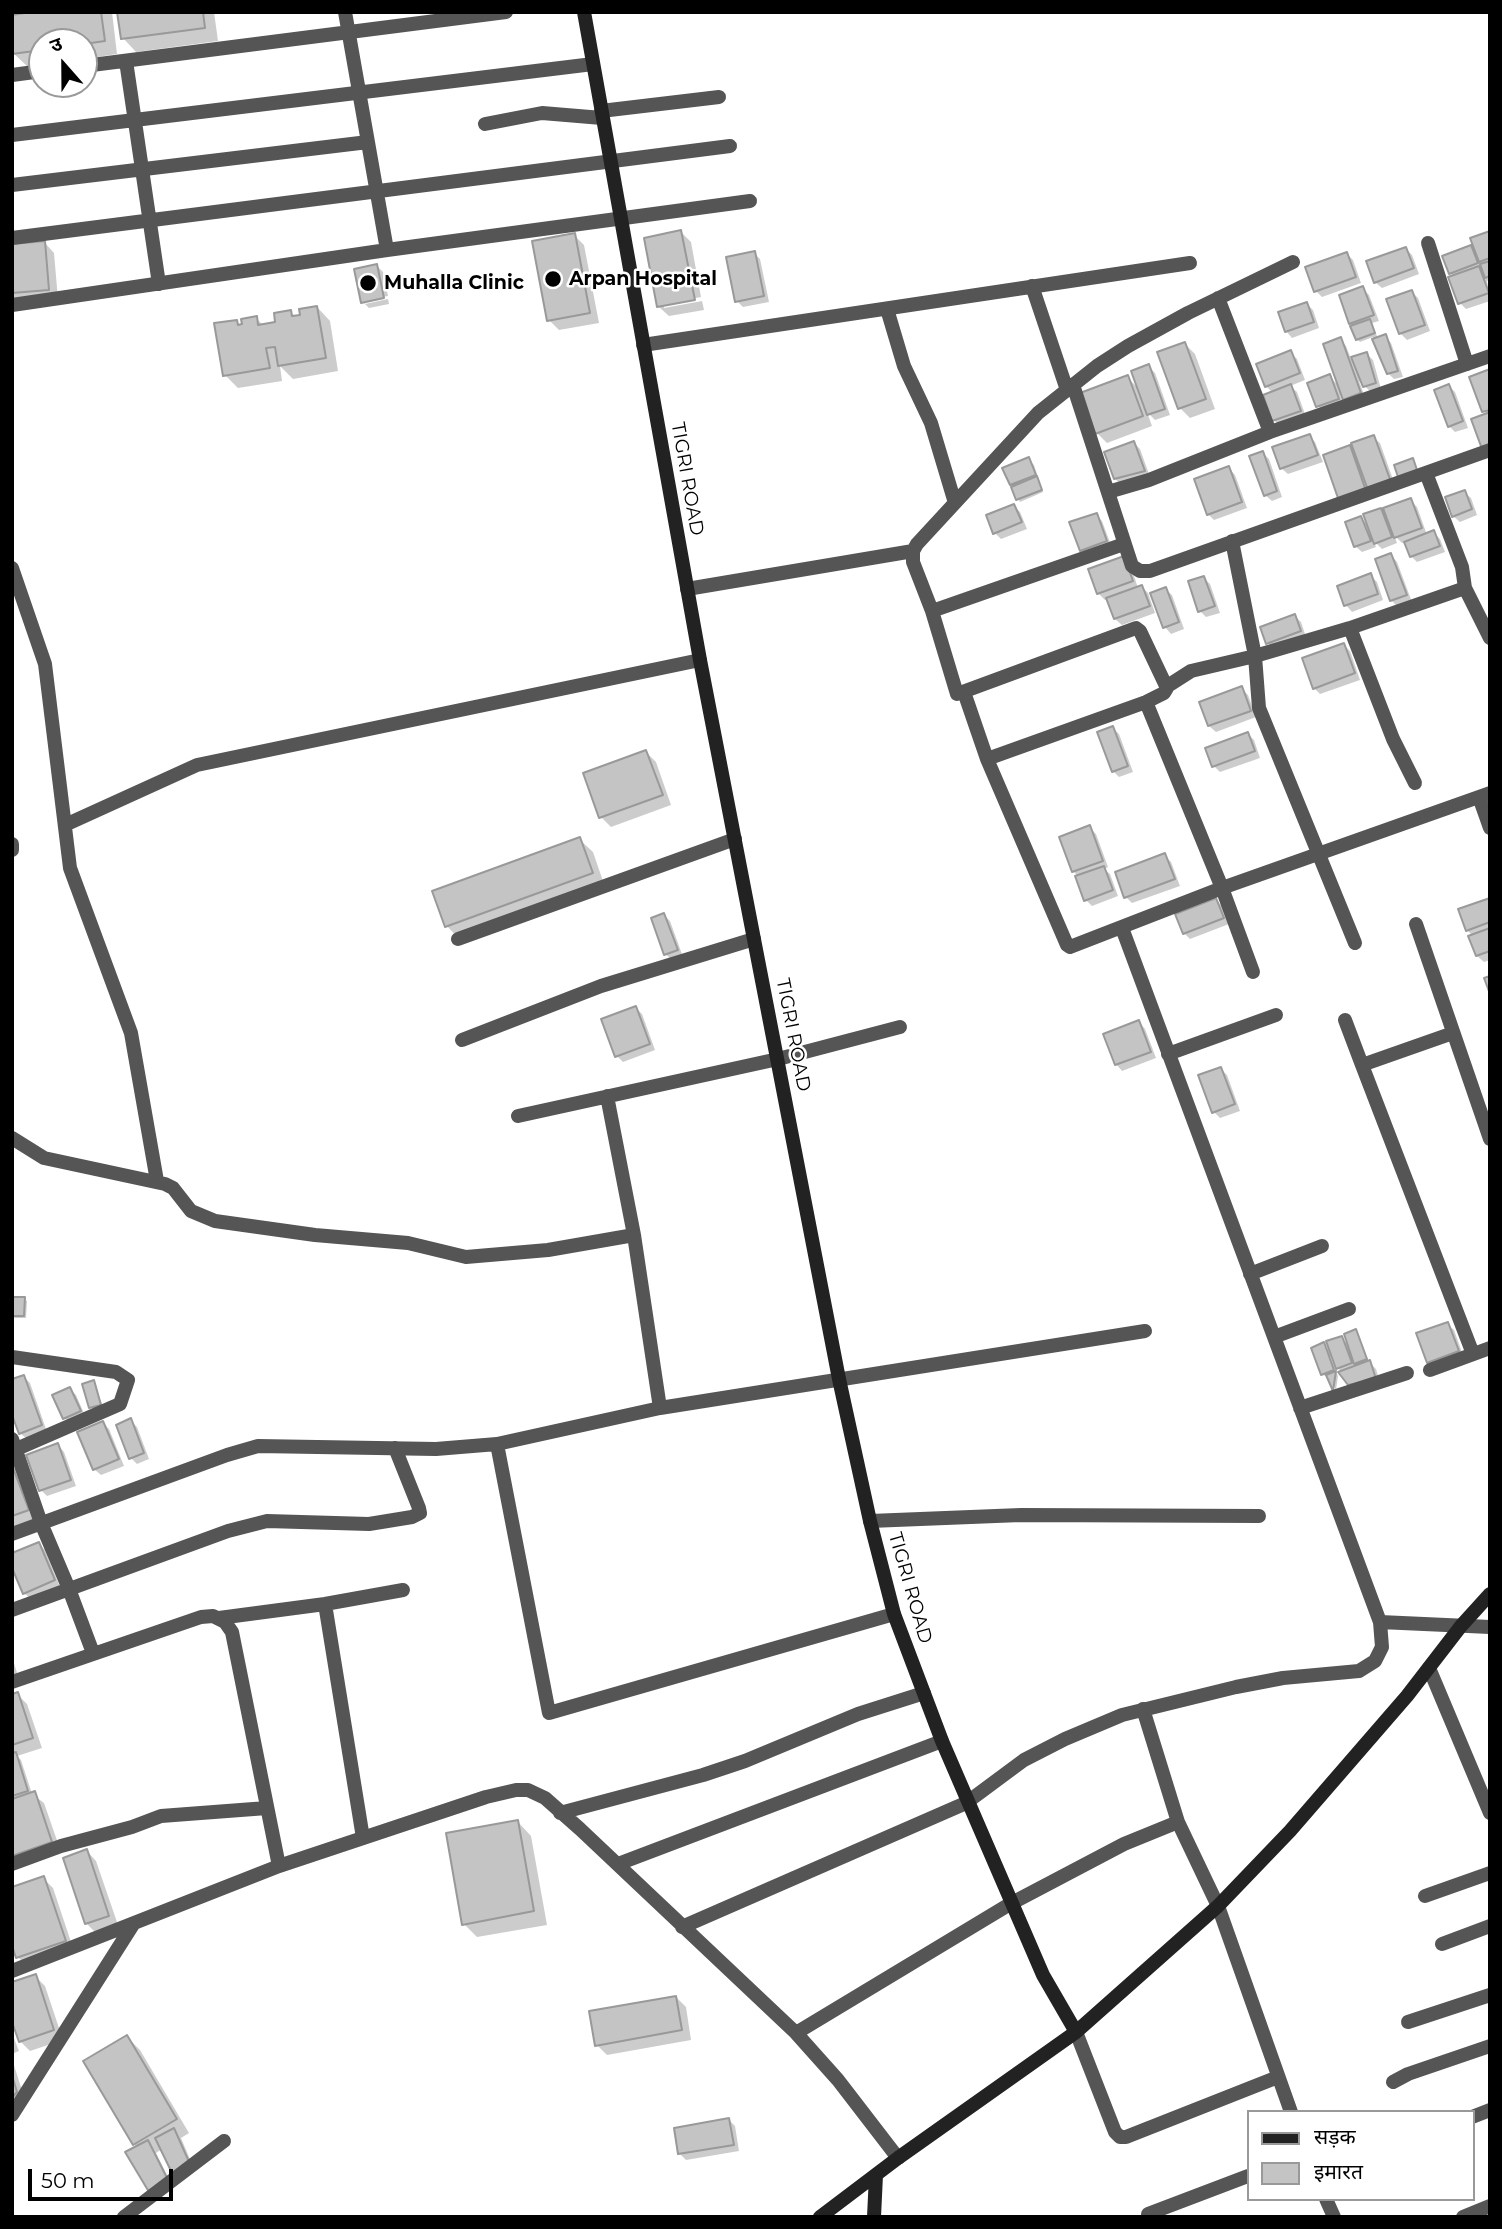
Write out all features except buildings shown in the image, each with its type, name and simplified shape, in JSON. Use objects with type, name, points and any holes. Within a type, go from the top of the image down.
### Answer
[{"type":"street","points":[[345,12],[387,250]]},
{"type":"street","points":[[98,64],[506,12]]},
{"type":"street","name":"TIGRI ROAD","points":[[584,12],[700,660],[839,1379],[870,1521],[894,1614],[966,1802],[1043,1975],[1076,2032]]},
{"type":"street","points":[[127,61],[159,284]]},
{"type":"street","points":[[12,135],[593,64]]},
{"type":"street","points":[[485,124],[521,115],[602,115],[719,97]]},
{"type":"street","points":[[12,185],[368,142]]},
{"type":"street","points":[[12,238],[730,146]]},
{"type":"street","points":[[12,305],[387,250],[750,201]]},
{"type":"street","points":[[1428,243],[1467,364]]},
{"type":"street","points":[[687,589],[913,551],[1038,413],[1070,387],[1128,345],[1293,262]]},
{"type":"street","points":[[643,345],[1189,263]]},
{"type":"street","points":[[1032,286],[1132,565],[1144,572],[1490,450]]},
{"type":"street","points":[[1217,298],[1270,432]]},
{"type":"street","points":[[887,309],[904,366],[931,424],[955,503]]},
{"type":"street","points":[[1108,492],[1149,480],[1270,432],[1490,356]]},
{"type":"street","points":[[1426,473],[1462,567],[1465,588],[1490,638]]},
{"type":"street","points":[[1232,541],[1255,656],[1259,708],[1355,943]]},
{"type":"street","points":[[932,611],[1124,544]]},
{"type":"street","points":[[913,551],[913,562],[932,611],[957,694],[1136,628],[1140,631],[1166,687],[1166,692],[1146,702],[987,760]]},
{"type":"street","points":[[12,568],[45,664],[70,868],[131,1032],[157,1181]]},
{"type":"street","points":[[1166,687],[1191,671],[1255,656],[1350,628],[1465,588]]},
{"type":"street","points":[[1350,628],[1393,739],[1415,783]]},
{"type":"street","points":[[65,825],[197,765],[700,660]]},
{"type":"street","points":[[964,692],[987,760],[1067,945],[1071,947],[1222,888],[1484,795],[1490,828]]},
{"type":"street","points":[[1146,702],[1222,888],[1253,972]]},
{"type":"street","points":[[458,939],[735,839]]},
{"type":"street","points":[[12,844],[12,850]]},
{"type":"street","points":[[1416,924],[1490,1139]]},
{"type":"street","points":[[682,1927],[966,1802],[1024,1759],[1086,1730],[1143,1709],[1271,1680],[1359,1671],[1375,1661],[1382,1647],[1380,1622],[1122,928]]},
{"type":"street","points":[[462,1040],[601,986],[754,939]]},
{"type":"street","points":[[1168,1054],[1276,1015]]},
{"type":"street","points":[[1345,1020],[1473,1354]]},
{"type":"street","points":[[518,1115],[778,1059],[900,1027]]},
{"type":"street","points":[[1362,1065],[1453,1033]]},
{"type":"street","points":[[607,1096],[634,1235],[660,1408]]},
{"type":"street","points":[[12,1138],[44,1158],[157,1181],[173,1188],[191,1211],[215,1221],[315,1236],[408,1243],[466,1257],[548,1250],[634,1235]]},
{"type":"street","points":[[1250,1274],[1322,1247]]},
{"type":"street","points":[[1274,1337],[1349,1309]]},
{"type":"street","points":[[12,1534],[243,1450],[272,1445],[436,1449],[497,1444],[660,1408],[1145,1331]]},
{"type":"street","points":[[1430,1370],[1490,1348]]},
{"type":"street","points":[[12,1357],[116,1372],[128,1380],[120,1405],[14,1446],[41,1523],[93,1653]]},
{"type":"street","points":[[1300,1408],[1407,1373]]},
{"type":"street","points":[[497,1444],[549,1713],[894,1614]]},
{"type":"street","points":[[12,1610],[228,1531],[267,1521],[369,1524],[412,1517],[420,1513],[419,1507],[395,1448]]},
{"type":"street","points":[[870,1521],[1021,1515],[1259,1516]]},
{"type":"street","points":[[219,1618],[325,1604],[403,1590]]},
{"type":"street","points":[[820,2217],[898,2158],[1076,2032],[1218,1906],[1290,1831],[1490,1594]]},
{"type":"street","points":[[325,1604],[363,1838]]},
{"type":"street","points":[[12,1682],[201,1617],[219,1618],[232,1632],[279,1866]]},
{"type":"street","points":[[1380,1622],[1490,1627]]},
{"type":"street","points":[[1429,1668],[1490,1813]]},
{"type":"street","points":[[560,1812],[745,1761],[858,1714],[924,1693]]},
{"type":"street","points":[[1143,1709],[1178,1822],[1218,1906],[1290,2110]]},
{"type":"street","points":[[618,1864],[942,1741]]},
{"type":"street","points":[[12,1971],[279,1866],[486,1797],[516,1790],[536,1792],[618,1864],[796,2033],[838,2080],[898,2158]]},
{"type":"street","points":[[12,1864],[61,1846],[132,1827],[161,1816],[267,1808]]},
{"type":"street","points":[[796,2033],[1010,1905],[1124,1844],[1178,1822]]},
{"type":"street","points":[[1425,1896],[1490,1873]]},
{"type":"street","points":[[12,2115],[113,1960],[134,1923]]},
{"type":"street","points":[[1441,1944],[1490,1926]]},
{"type":"street","points":[[1408,2022],[1490,1995]]},
{"type":"street","points":[[1076,2032],[1115,2132],[1120,2137],[1278,2077]]},
{"type":"street","points":[[1393,2082],[1408,2074],[1490,2046]]},
{"type":"street","points":[[124,2217],[224,2141]]},
{"type":"street","points":[[874,2217],[876,2175]]},
{"type":"street","points":[[1148,2214],[1246,2177]]},
{"type":"street","points":[[1327,2201],[1334,2217]]},
{"type":"street","points":[[1463,2217],[1490,2206]]},
{"type":"place","name":"Arpan Hospital","points":[[553,279]]},
{"type":"place","name":"Muhalla Clinic","points":[[368,283]]}]
